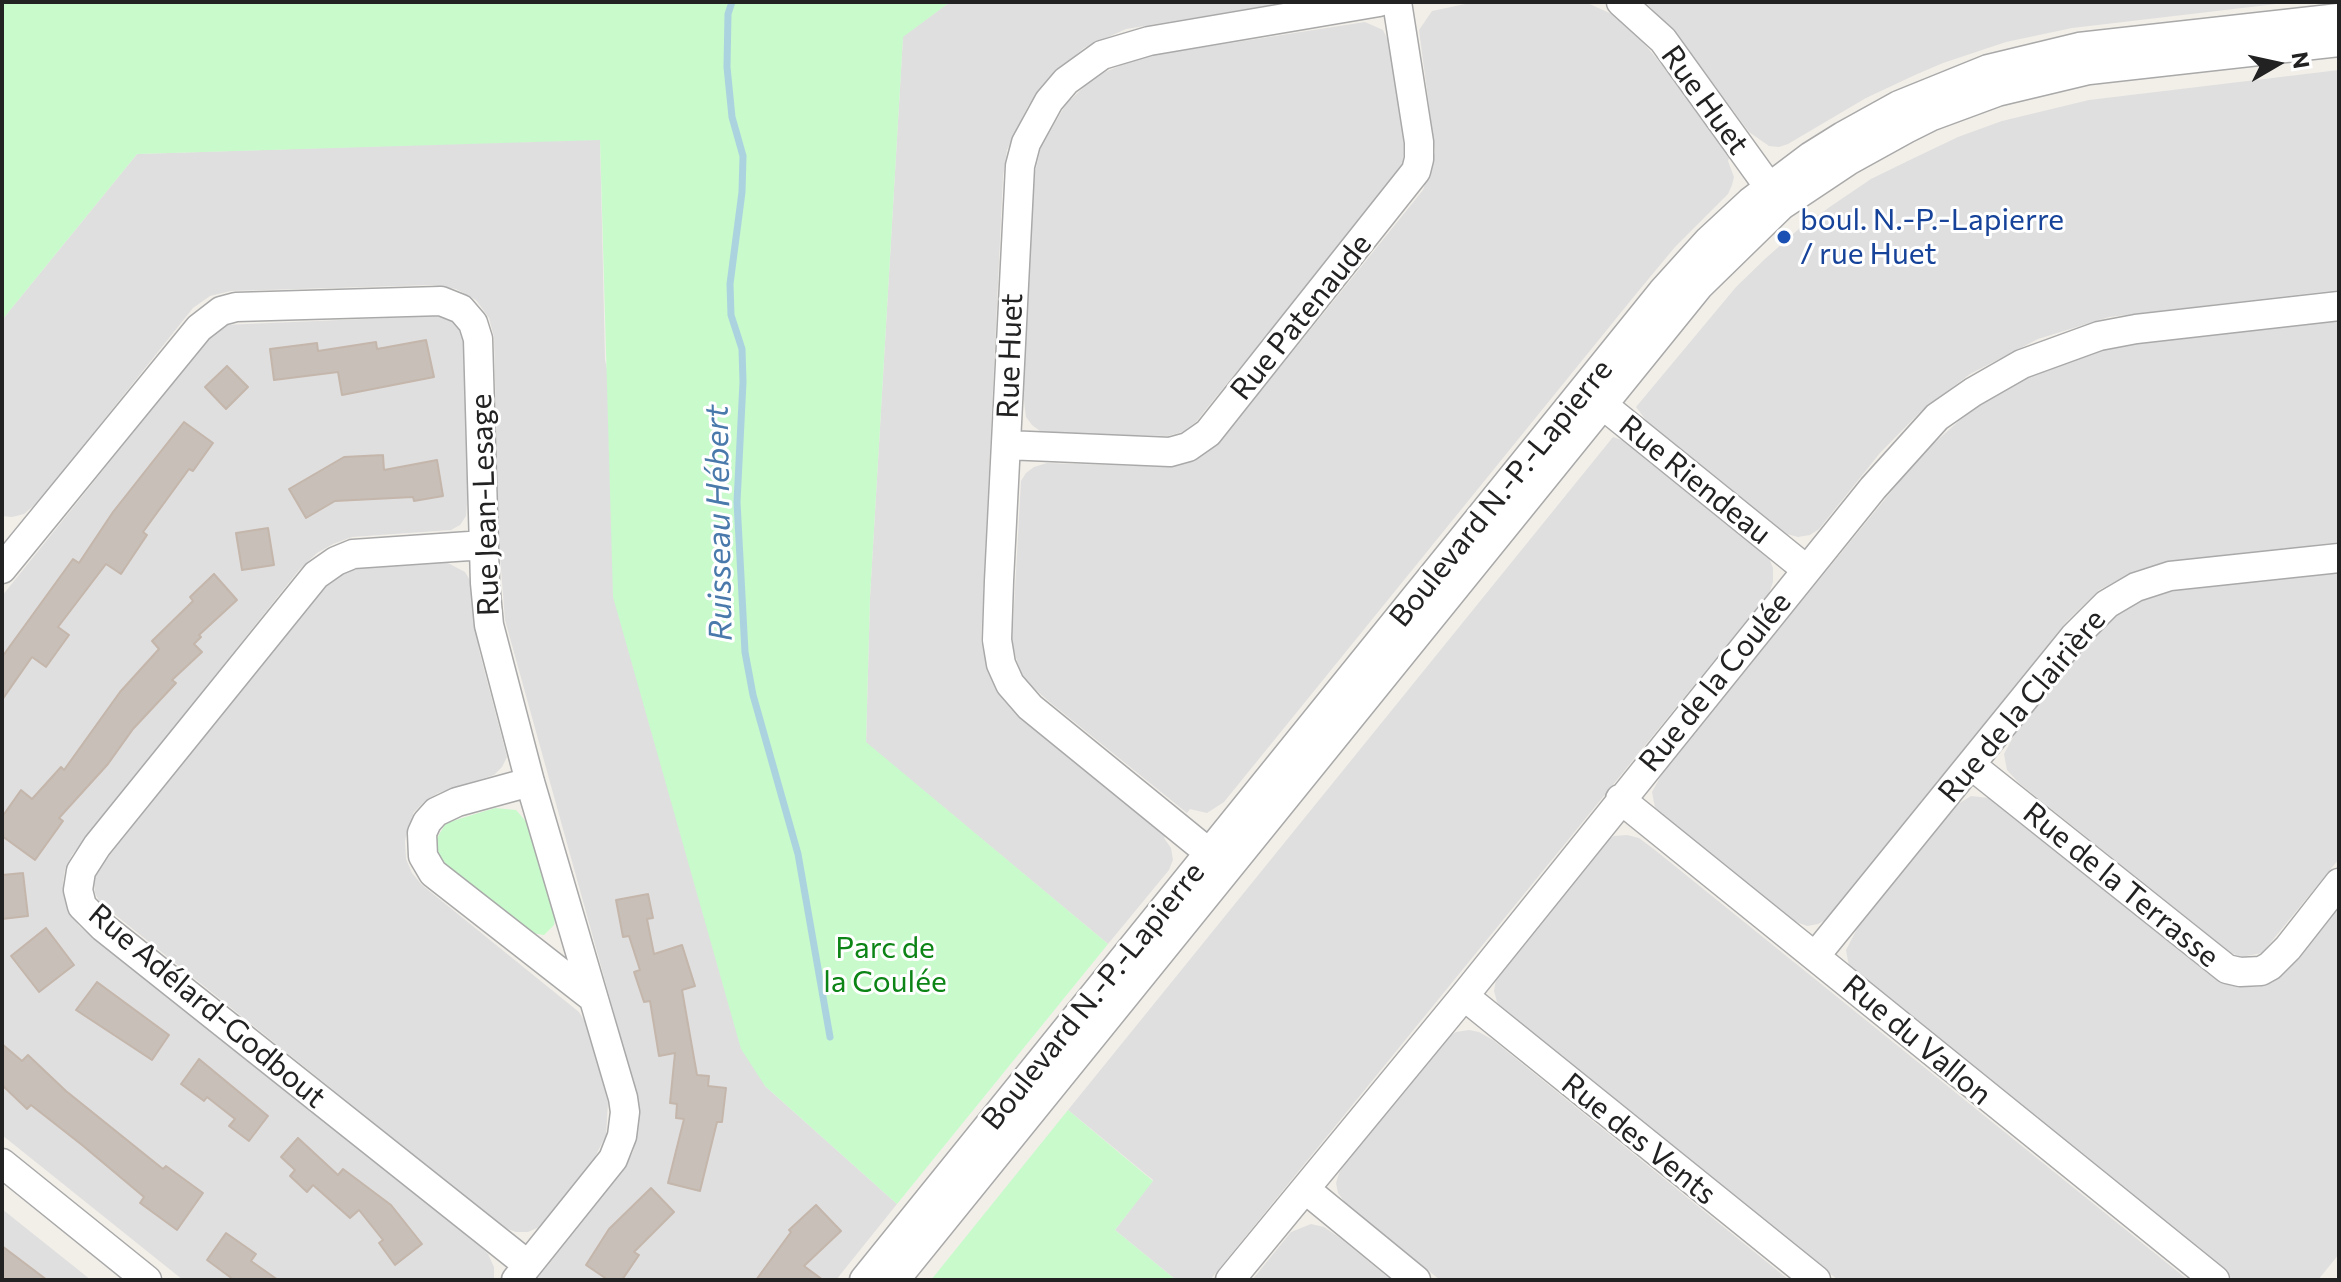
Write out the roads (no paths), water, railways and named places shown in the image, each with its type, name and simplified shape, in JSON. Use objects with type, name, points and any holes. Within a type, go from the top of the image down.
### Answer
[{"type":"street","name":"Rue Huet","points":[[1219,860],[1030,707],[1005,675],[997,640],[1020,166],[1026,143],[1058,90],[1102,55],[1131,45],[1379,2]]},
{"type":"street","name":"Rue Patenaude","points":[[1006,445],[1170,452],[1188,447],[1208,433],[1416,171],[1419,142],[1397,2]]},
{"type":"street","name":"Rue Huet","points":[[1621,2],[1663,40],[1776,196]]},
{"type":"street","name":"Boulevard N.-P.-Lapierre","points":[[1776,196],[1811,156],[1899,105],[1988,69],[2088,46],[2339,18]]},
{"type":"street","name":"Boulevard N.-P.-Lapierre","points":[[864,1280],[1219,860],[1593,397],[1662,292],[1709,240],[1776,196],[1906,129],[1997,92],[2089,70],[2339,42]]},
{"type":"street","name":"Rue Jean-Lesage","points":[[7,552],[199,328],[215,314],[236,307],[434,301],[461,309],[473,323],[478,339],[489,625],[530,782],[625,1112],[622,1136],[613,1159],[522,1273]]},
{"type":"street","name":"Rue de la Coulée","points":[[1230,1280],[1464,996],[1873,488],[1927,427],[1973,392],[2022,364],[2066,346],[2136,329],[2339,306]]},
{"type":"street","name":"Rue Riendeau","points":[[1593,397],[1807,570]]},
{"type":"street","name":"Rue Adélard-Godbout","points":[[484,545],[353,554],[316,575],[97,846],[81,871],[78,890],[82,906],[103,927],[522,1273]]},
{"type":"street","name":"Rue de la Clairière","points":[[1816,955],[2074,637],[2093,616],[2123,593],[2170,576],[2339,558]]},
{"type":"street","name":"Rue de la Terrasse","points":[[1971,765],[2227,969],[2261,971],[2270,966],[2339,883]]},
{"type":"street","points":[[530,782],[457,802],[436,812],[422,833],[423,856],[433,873],[593,998]]},
{"type":"street","name":"Rue du Vallon","points":[[1620,799],[2215,1280]]},
{"type":"street","name":"Boulevard N.-P.-Lapierre","points":[[895,1280],[1219,860]]},
{"type":"street","name":"Rue des Vents","points":[[1464,996],[1816,1280]]},
{"type":"street","points":[[2,1163],[147,1280]]},
{"type":"street","points":[[1305,1189],[1416,1280]]},
{"type":"waterway","name":"Ruisseau Hébert","points":[[732,2],[728,14],[727,67],[732,117],[743,156],[742,192],[730,284],[731,315],[742,349],[737,502],[745,652],[753,695],[798,854],[830,1037]]},
{"type":"place","name":"boul. N.-P.-Lapierre / rue Huet","points":[[1784,237]]},
{"type":"park label","name":"Parc de la Coulée","points":[[885,965]]}]
